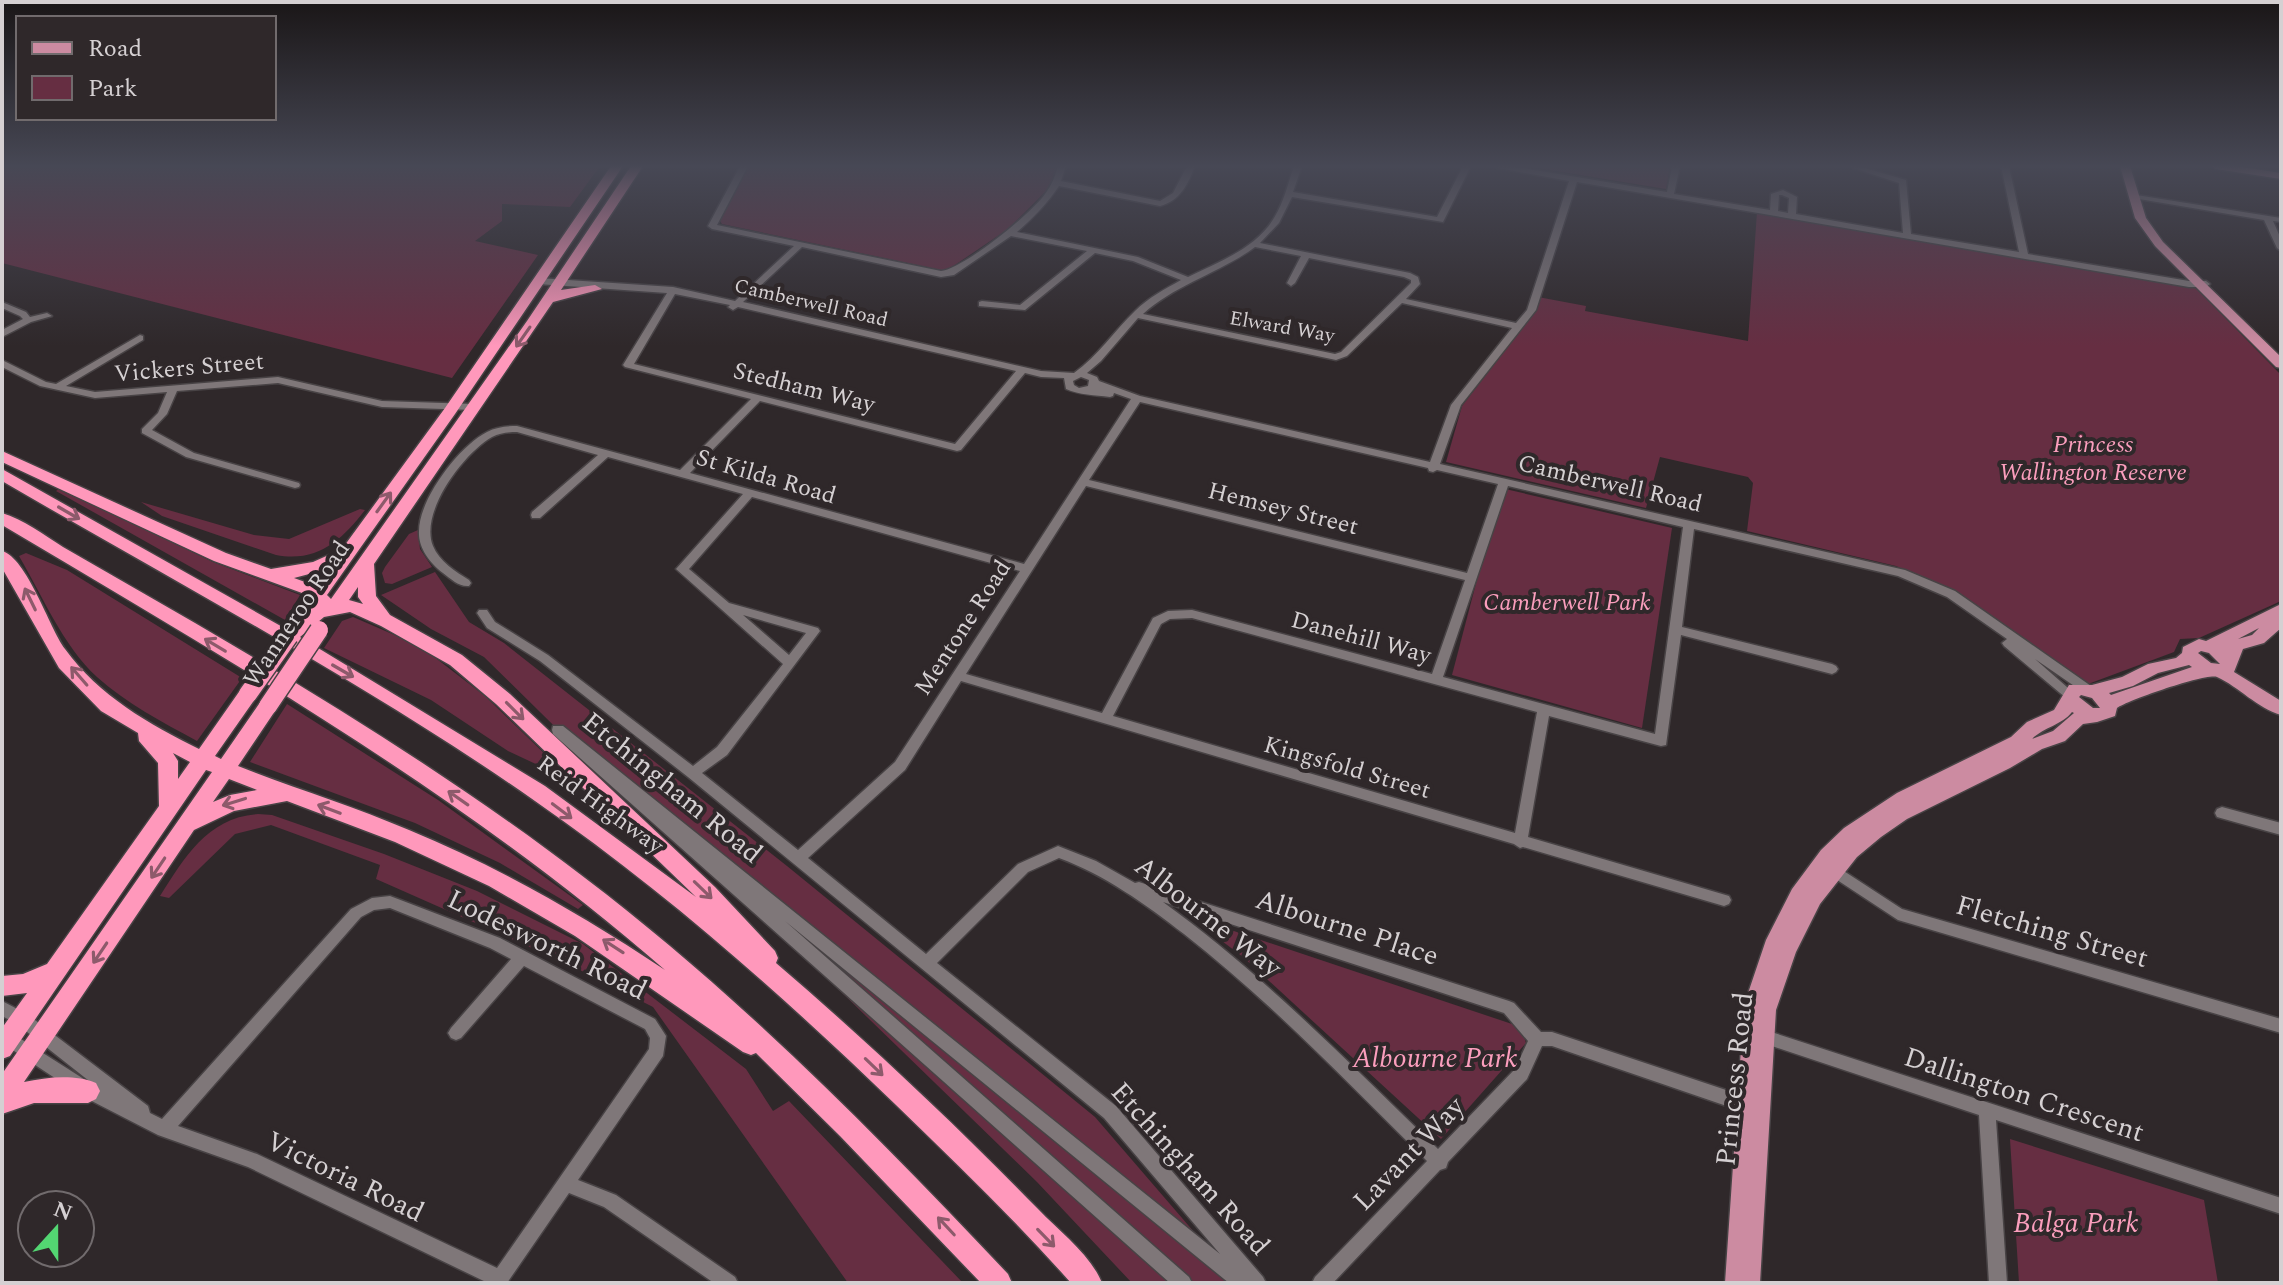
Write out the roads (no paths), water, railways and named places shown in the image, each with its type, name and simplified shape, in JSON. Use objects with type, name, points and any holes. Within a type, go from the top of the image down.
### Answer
[{"type":"highway","name":"Wanneroo Road","points":[[7,1030],[57,970],[248,694],[365,562],[537,284],[576,226]]},
{"type":"highway","name":"Wanneroo Road","points":[[2,1094],[268,706],[350,548],[547,300],[597,226]]},
{"type":"highway","points":[[570,266],[575,278],[597,287]]},
{"type":"highway","points":[[547,300],[597,287]]},
{"type":"highway","points":[[2,456],[265,576],[315,617],[351,606],[387,621],[456,660],[503,699],[707,894],[818,1013]]},
{"type":"highway","name":"Reid Highway","points":[[2,474],[407,708],[541,794],[684,901],[818,1013],[956,1146],[1089,1283]]},
{"type":"highway","points":[[2,518],[321,708],[499,826],[579,885],[662,953],[813,1090],[999,1283]]},
{"type":"highway","points":[[265,576],[327,564],[350,548]]},
{"type":"highway","points":[[2,557],[19,575],[53,644],[82,681],[157,745],[168,761],[169,808]]},
{"type":"highway","points":[[365,562],[367,597],[387,621]]},
{"type":"highway","points":[[108,706],[171,744],[203,759],[401,836],[551,908],[655,974],[813,1090]]},
{"type":"highway","points":[[185,827],[230,803],[288,793]]},
{"type":"highway","points":[[2,986],[23,984],[57,970]]},
{"type":"highway","points":[[2,1102],[40,1089],[88,1091]]},
{"type":"main road","points":[[2146,226],[2281,364]]},
{"type":"main road","points":[[2199,281],[2281,355]]},
{"type":"main road","points":[[2281,610],[2208,647],[2222,667],[2281,709]]},
{"type":"main road","name":"Princess Road","points":[[1828,866],[1899,815],[2036,744],[2059,736],[2079,718],[2103,710],[2124,694],[2151,690],[2179,675],[2222,667],[2237,645],[2258,639],[2270,626],[2281,621]]},
{"type":"main road","name":"Princess Road","points":[[1737,1283],[1747,1105],[1758,1034],[1787,948],[1828,866],[1869,818],[2017,742],[2040,723],[2060,715],[2080,694],[2127,682],[2154,668],[2181,663],[2190,656],[2192,647],[2208,647]]},
{"type":"main road","points":[[2190,656],[2222,667],[2281,697]]},
{"type":"main road","points":[[2080,694],[2103,710]]},
{"type":"main road","name":"Princess Road","points":[[1748,1283],[1758,1034]]},
{"type":"street","points":[[712,226],[941,274],[951,273],[1018,226]]},
{"type":"street","points":[[1069,387],[1067,382],[1097,362],[1135,315],[1186,279],[1252,244],[1271,226]]},
{"type":"street","points":[[1433,467],[1456,405],[1531,310],[1558,226]]},
{"type":"street","points":[[1858,226],[2168,279],[2199,281]]},
{"type":"street","points":[[1906,226],[1907,234]]},
{"type":"street","points":[[2018,226],[2024,254]]},
{"type":"street","points":[[2271,226],[2281,248]]},
{"type":"street","points":[[1011,233],[1135,259],[1186,279]]},
{"type":"street","points":[[735,305],[801,244]]},
{"type":"street","points":[[1252,244],[1407,275],[1415,279],[1416,284],[1400,300]]},
{"type":"street","points":[[982,304],[1022,308],[1094,250]]},
{"type":"street","points":[[1291,283],[1306,256]]},
{"type":"street","name":"Camberwell Road","points":[[537,284],[672,292],[1020,372],[1069,387],[1092,384]]},
{"type":"street","name":"Stedham Way","points":[[672,292],[628,365],[957,448],[1020,372]]},
{"type":"street","points":[[1400,300],[1519,327]]},
{"type":"street","name":"Elward Way","points":[[1135,315],[1336,357],[1344,354],[1400,300]]},
{"type":"street","points":[[2,305],[23,314],[28,320]]},
{"type":"street","points":[[2,334],[28,320],[47,316]]},
{"type":"street","points":[[56,388],[140,338]]},
{"type":"street","points":[[1092,384],[1097,362]]},
{"type":"street","name":"Vickers Street","points":[[2,363],[56,388],[95,395],[278,380],[388,408],[462,409]]},
{"type":"street","name":"Camberwell Road","points":[[1020,372],[1053,377],[1075,375],[1136,399],[1892,576],[1931,589],[2080,694]]},
{"type":"street","points":[[173,389],[162,414],[146,431],[190,455],[295,485]]},
{"type":"street","points":[[683,474],[759,397]]},
{"type":"street","name":"Mentone Road","points":[[797,859],[900,766],[1136,399]]},
{"type":"street","name":"St Kilda Road","points":[[465,583],[442,566],[426,546],[426,512],[457,464],[477,444],[495,432],[517,429],[1027,569]]},
{"type":"street","points":[[536,515],[605,454]]},
{"type":"street","name":"Hemsey Street","points":[[1083,482],[1472,578]]},
{"type":"street","points":[[1436,681],[1503,484]]},
{"type":"street","points":[[750,493],[682,569],[790,663]]},
{"type":"street","name":"Camberwell Road","points":[[1689,527],[1901,573],[1933,585],[1968,605],[2080,694]]},
{"type":"street","points":[[1689,527],[1676,630],[1832,669]]},
{"type":"street","points":[[693,773],[722,751],[814,631],[725,606]]},
{"type":"street","name":"Etchingham Road","points":[[483,613],[491,625],[544,658],[693,773],[1110,1112],[1257,1283]]},
{"type":"street","name":"Danehill Way","points":[[1105,719],[1157,621],[1168,615],[1192,614],[1661,741],[1676,630]]},
{"type":"street","name":"Kingsfold Street","points":[[958,676],[1724,900]]},
{"type":"street","points":[[1520,842],[1544,709]]},
{"type":"street","name":"Etchingham Road","points":[[1183,1283],[558,730],[1243,1283]]},
{"type":"street","points":[[2222,813],[2281,829]]},
{"type":"street","name":"Albourne Way","points":[[927,963],[1023,868],[1058,852],[1091,863],[1129,885],[1231,961],[1440,1162]]},
{"type":"street","name":"Fletching Street","points":[[1828,866],[1898,914],[2281,1026]]},
{"type":"street","name":"Albourne Place","points":[[1129,885],[1509,1008],[1537,1039]]},
{"type":"street","name":"Lodesworth Road","points":[[164,1129],[356,913],[372,904],[390,902],[495,943],[650,1024],[658,1036],[657,1051],[499,1281]]},
{"type":"street","points":[[456,1033],[522,957]]},
{"type":"street","points":[[7,1030],[37,1044]]},
{"type":"street","name":"Victoria Road","points":[[7,1030],[37,1044],[164,1129]]},
{"type":"street","name":"Dallington Crescent","points":[[1758,1034],[2281,1206]]},
{"type":"street","points":[[1537,1039],[1552,1039],[1747,1105]]},
{"type":"street","name":"Lavant Way","points":[[1321,1283],[1521,1074],[1537,1039]]},
{"type":"street","name":"Victoria Road","points":[[37,1044],[88,1091],[164,1129],[251,1160],[499,1281]]},
{"type":"street","points":[[1987,1110],[1998,1283]]},
{"type":"street","points":[[566,1183],[610,1201],[729,1283]]},
{"type":"park label","name":"Princess Wallington Reserve","points":[[2093,459]]},
{"type":"park label","name":"Camberwell Park","points":[[1567,603]]},
{"type":"park label","name":"Albourne Park","points":[[1435,1058]]},
{"type":"park label","name":"Balga Park","points":[[2076,1223]]}]
